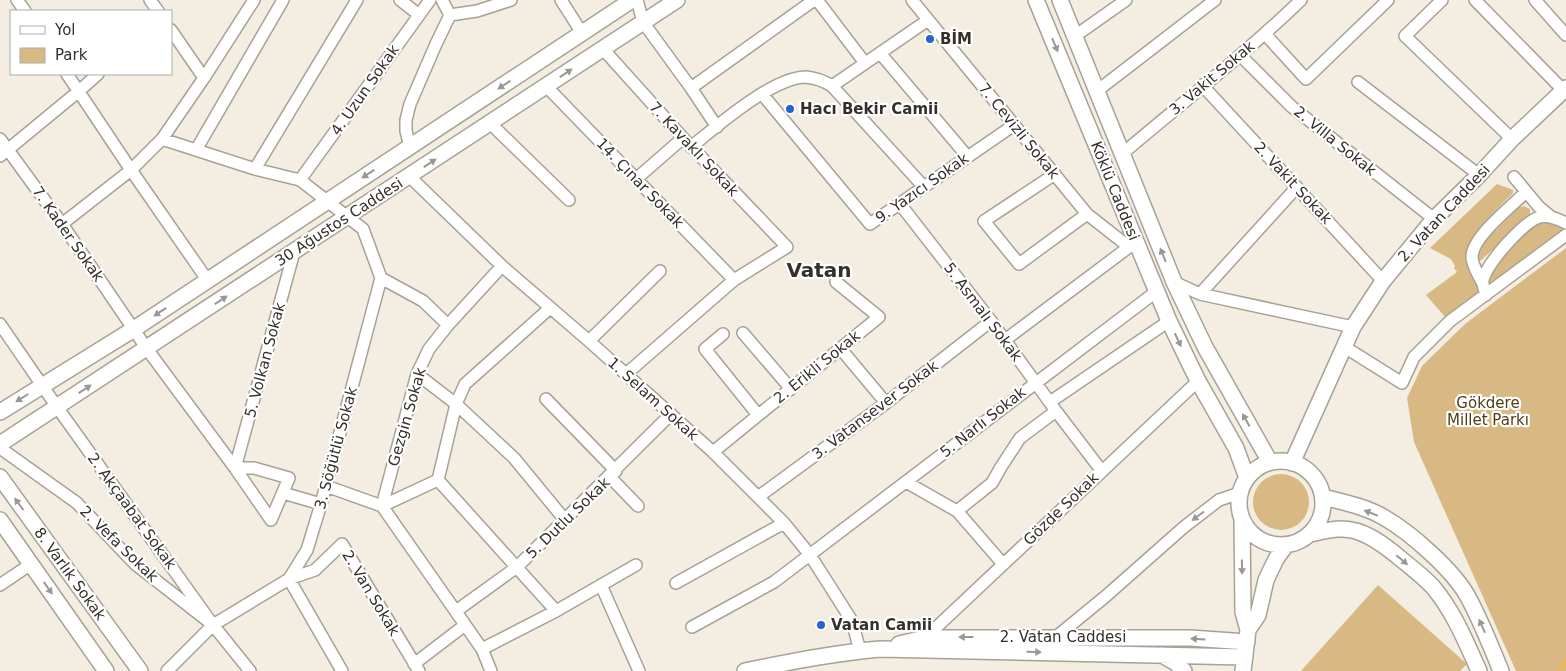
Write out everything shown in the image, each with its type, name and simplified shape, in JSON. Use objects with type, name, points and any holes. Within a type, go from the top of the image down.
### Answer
[{"type":"main road","name":"30 Ağustos Caddesi","points":[[0,444],[50,396],[134,329],[632,0]]},
{"type":"main road","name":"30 Ağustos Caddesi","points":[[0,412],[50,396],[147,349],[677,0]]},
{"type":"main road","name":"Köklü Caddesi","points":[[1036,0],[1132,245],[1157,291],[1169,321],[1198,381],[1236,448],[1247,478]]},
{"type":"main road","name":"Köklü Caddesi","points":[[1060,0],[1174,282],[1206,347],[1270,462]]},
{"type":"main road","name":"2. Vatan Caddesi","points":[[1292,463],[1343,346],[1383,281],[1434,220],[1512,139],[1564,89]]},
{"type":"main road","points":[[1242,518],[1249,531],[1260,540],[1272,545],[1286,546],[1299,542],[1310,534],[1319,523],[1323,510],[1323,497],[1319,484],[1310,472],[1298,465],[1284,461],[1270,462],[1258,468],[1247,478],[1240,493],[1243,612],[1246,650]]},
{"type":"main road","name":"8. Varlık Sokak","points":[[0,477],[140,671]]},
{"type":"main road","points":[[1323,497],[1344,502],[1384,518],[1435,558],[1454,577],[1468,596],[1501,671]]},
{"type":"main road","name":"8. Varlık Sokak","points":[[0,520],[106,671]]},
{"type":"main road","points":[[1310,534],[1332,529],[1354,530],[1373,538],[1390,550],[1432,586],[1447,605],[1479,671]]},
{"type":"main road","points":[[1246,650],[1270,573],[1286,546]]},
{"type":"main road","name":"2. Vatan Caddesi","points":[[880,649],[925,638],[1056,637],[1190,638],[1246,650]]},
{"type":"main road","name":"2. Vatan Caddesi","points":[[745,671],[796,666],[860,651],[880,649],[1160,655],[1246,650]]},
{"type":"main road","points":[[1160,655],[1176,663],[1184,671]]},
{"type":"street","points":[[62,224],[130,170],[162,139],[254,0]]},
{"type":"street","points":[[196,150],[283,0]]},
{"type":"street","points":[[255,169],[356,0]]},
{"type":"street","points":[[400,0],[418,14]]},
{"type":"street","name":"4. Uzun Sokak","points":[[300,180],[418,14],[430,0]]},
{"type":"street","points":[[442,0],[450,15]]},
{"type":"street","points":[[450,15],[478,10],[508,0]]},
{"type":"street","points":[[561,0],[582,33]]},
{"type":"street","points":[[637,0],[643,22],[717,126]]},
{"type":"street","points":[[691,88],[814,0]]},
{"type":"street","points":[[817,0],[865,63]]},
{"type":"street","name":"7. Cevizli Sokak","points":[[912,0],[1087,214],[1132,245]]},
{"type":"street","points":[[1075,36],[1126,0]]},
{"type":"street","points":[[1097,91],[1214,0]]},
{"type":"street","name":"3. Vakit Sokak","points":[[1122,154],[1202,85],[1241,56],[1301,0]]},
{"type":"street","points":[[1265,34],[1306,79],[1388,0]]},
{"type":"street","points":[[1442,0],[1405,36],[1512,139]]},
{"type":"street","points":[[1475,0],[1564,89]]},
{"type":"street","points":[[1535,0],[1566,35]]},
{"type":"street","points":[[410,147],[406,131],[406,120],[410,104],[450,15]]},
{"type":"street","points":[[832,86],[928,20]]},
{"type":"street","points":[[172,31],[204,78]]},
{"type":"street","name":"7. Kavaklı Sokak","points":[[603,49],[687,142],[787,247],[734,280]]},
{"type":"street","points":[[880,54],[968,156]]},
{"type":"street","name":"2. Villa Sokak","points":[[1241,56],[1292,107],[1434,220]]},
{"type":"street","points":[[68,75],[130,170],[208,280]]},
{"type":"street","points":[[4,153],[97,75]]},
{"type":"street","points":[[636,179],[687,142],[717,126],[762,94],[788,81],[805,77],[821,80],[832,86],[924,187]]},
{"type":"street","points":[[1358,82],[1479,174]]},
{"type":"street","name":"2. Vakit Sokak","points":[[1202,85],[1383,281]]},
{"type":"street","name":"14. Çınar Sokak","points":[[546,86],[734,280]]},
{"type":"street","name":"9. Yazıcı Sokak","points":[[762,94],[870,224],[1014,125]]},
{"type":"street","points":[[490,123],[569,200]]},
{"type":"street","name":"7. Kader Sokak","points":[[0,139],[4,153],[62,224],[134,329]]},
{"type":"street","points":[[162,139],[255,169],[300,180],[349,216],[363,229],[381,278],[423,301],[448,325]]},
{"type":"street","points":[[1055,174],[984,221],[1019,264],[1087,214]]},
{"type":"street","name":"1. Selam Sokak","points":[[409,176],[502,266],[713,452],[784,523],[810,556],[852,621],[860,651]]},
{"type":"street","points":[[1514,178],[1539,207],[1551,217],[1566,223]]},
{"type":"street","points":[[1200,294],[1297,187]]},
{"type":"street","points":[[1486,295],[1472,258],[1473,249],[1481,236],[1526,192]]},
{"type":"street","name":"5. Asmalı Sokak","points":[[900,204],[991,321],[1101,470]]},
{"type":"street","points":[[1482,282],[1489,265],[1528,223],[1539,217],[1551,217]]},
{"type":"street","points":[[1343,346],[1402,383],[1414,358],[1450,321],[1566,235]]},
{"type":"street","points":[[1005,340],[1132,245]]},
{"type":"street","name":"5. Volkan Sokak","points":[[235,468],[294,252]]},
{"type":"street","name":"Gezgin Sokak","points":[[382,506],[417,374],[429,349],[448,325],[502,266]]},
{"type":"street","points":[[589,341],[660,271]]},
{"type":"street","name":"3. Söğütlü Sokak","points":[[167,671],[213,625],[289,579],[307,550],[322,504],[381,278]]},
{"type":"street","points":[[626,374],[734,280]]},
{"type":"street","name":"2. Erikli Sokak","points":[[713,452],[879,317],[836,282]]},
{"type":"street","points":[[1174,282],[1200,294],[1353,327]]},
{"type":"street","name":"5. Narlı Sokak","points":[[692,627],[774,582],[810,556],[1035,382],[1157,291]]},
{"type":"street","points":[[438,480],[456,404],[465,384],[550,308]]},
{"type":"street","name":"3. Vatansever Sokak","points":[[758,497],[886,403],[991,321]]},
{"type":"street","points":[[957,510],[992,484],[1000,467],[1020,438],[1053,406],[1169,321]]},
{"type":"street","name":"2. Akçaabat Sokak","points":[[0,324],[213,625]]},
{"type":"street","points":[[134,329],[271,520],[289,478],[254,468],[235,468]]},
{"type":"street","points":[[743,333],[791,389]]},
{"type":"street","points":[[723,334],[705,349],[758,416]]},
{"type":"street","points":[[840,348],[886,403]]},
{"type":"street","points":[[417,374],[456,404],[514,458],[565,520]]},
{"type":"street","name":"Gözde Sokak","points":[[925,638],[1101,470],[1198,381]]},
{"type":"street","points":[[546,399],[613,474],[638,506]]},
{"type":"street","name":"5. Dutlu Sokak","points":[[456,611],[517,567],[613,474],[671,414]]},
{"type":"street","name":"2. Vefa Sokak","points":[[0,448],[77,503],[135,564],[213,625],[250,671]]},
{"type":"street","points":[[382,506],[438,480]]},
{"type":"street","points":[[438,480],[556,611]]},
{"type":"street","points":[[906,482],[957,510],[1003,564]]},
{"type":"street","points":[[326,486],[382,506],[482,650],[491,671]]},
{"type":"street","points":[[283,493],[322,504]]},
{"type":"street","points":[[1056,637],[1106,596],[1184,526],[1219,500],[1240,493]]},
{"type":"street","points":[[676,583],[784,523]]},
{"type":"street","name":"2. Van Sokak","points":[[289,579],[315,570],[342,544],[417,667]]},
{"type":"street","points":[[0,585],[31,564]]},
{"type":"street","points":[[482,650],[556,611],[636,565]]},
{"type":"street","points":[[289,579],[342,671]]},
{"type":"street","points":[[601,585],[639,671]]},
{"type":"street","points":[[417,667],[465,625]]},
{"type":"green space","points":[[1497,184],[1513,190],[1513,193],[1482,225],[1469,244],[1466,253],[1466,262],[1480,290],[1479,295],[1446,318],[1426,295],[1457,272],[1451,259],[1430,248]]},
{"type":"green space","points":[[1524,206],[1530,209],[1530,214],[1526,219],[1477,264],[1477,249],[1518,208]]},
{"type":"green space","points":[[1542,222],[1566,227],[1566,233],[1490,290],[1487,282],[1502,256],[1526,231]]},
{"type":"green space","name":"Gökdere Millet Parkı","points":[[1566,248],[1566,671],[1516,671],[1414,442],[1407,398],[1422,366],[1465,324]]},
{"type":"green space","points":[[1281,474],[1292,476],[1301,482],[1307,491],[1309,502],[1307,513],[1301,522],[1292,528],[1281,530],[1270,528],[1261,522],[1255,513],[1253,502],[1255,491],[1261,482],[1270,476]]},
{"type":"green space","points":[[1378,585],[1467,664],[1460,671],[1301,671]]},
{"type":"waterway","points":[[1560,671],[1566,660]]},
{"type":"place","name":"BİM","points":[[930,39]]},
{"type":"place","name":"Hacı Bekir Camii","points":[[790,109]]},
{"type":"place","name":"Vatan Camii","points":[[821,625]]},
{"type":"district","name":"Vatan","points":[[819,270]]}]
